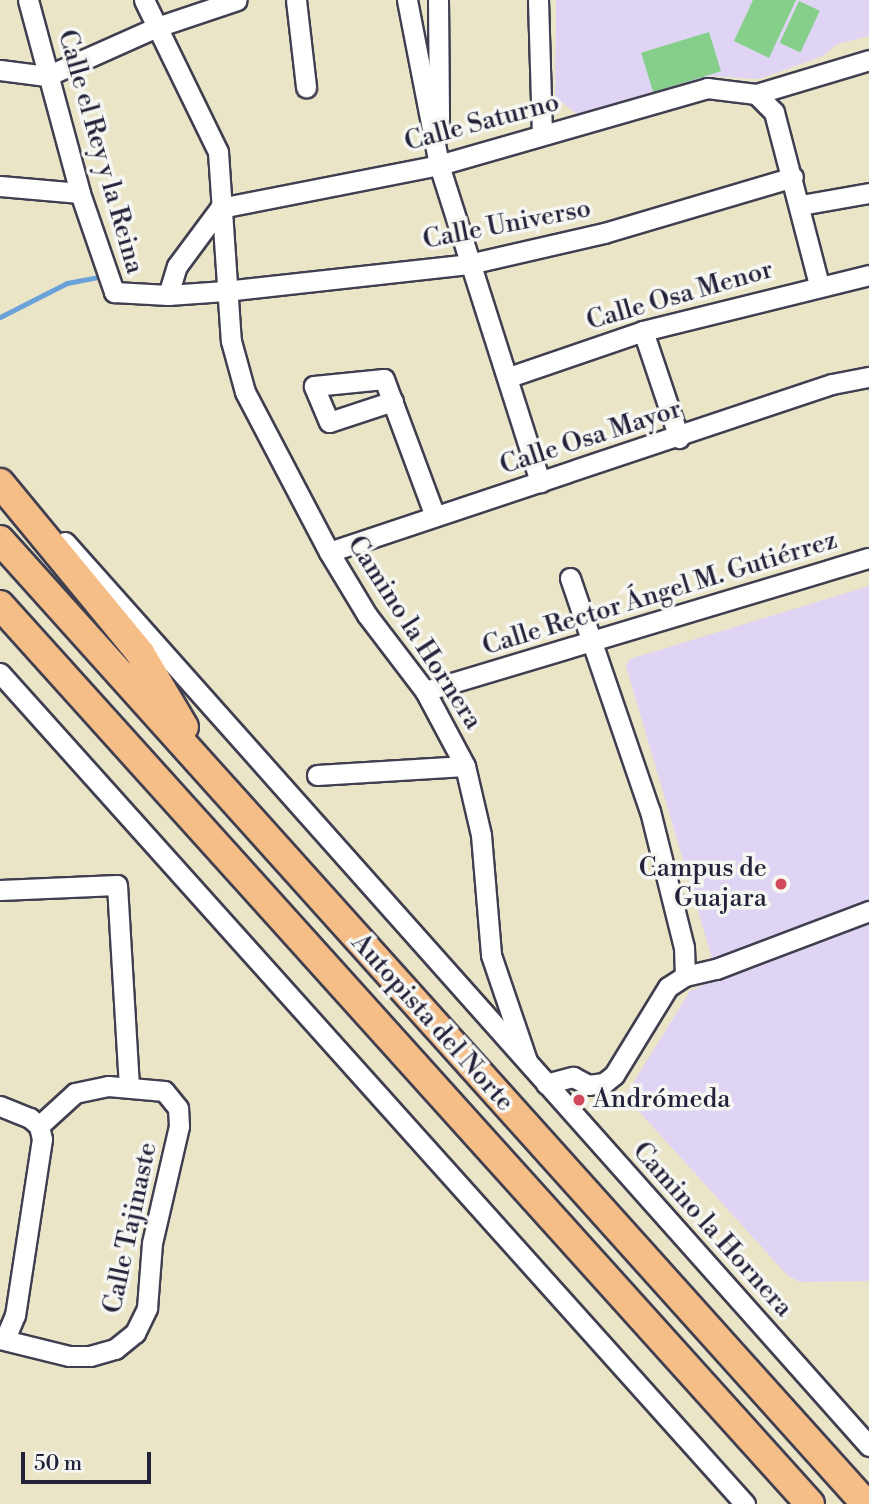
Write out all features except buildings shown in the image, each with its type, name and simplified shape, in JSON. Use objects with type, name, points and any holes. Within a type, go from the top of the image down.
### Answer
[{"type":"highway","points":[[0,483],[140,653],[221,790]]},
{"type":"highway","name":"Autopista del Norte","points":[[0,540],[221,790],[866,1504]]},
{"type":"highway","name":"Autopista del Norte","points":[[0,605],[806,1501]]},
{"type":"highway","points":[[0,614],[64,675]]},
{"type":"street","name":"Calle el Rey y la Reina","points":[[28,0],[79,193],[114,292],[168,295],[225,291]]},
{"type":"street","name":"Camino la Hornera","points":[[144,0],[218,152],[225,291],[231,341],[245,392],[329,552],[367,615],[425,691],[466,766],[481,835],[491,955],[529,1067],[869,1446]]},
{"type":"street","points":[[0,70],[47,76],[157,27],[237,0]]},
{"type":"street","points":[[296,0],[306,88]]},
{"type":"street","points":[[407,0],[439,165],[469,264],[509,377],[540,482]]},
{"type":"street","points":[[438,0],[439,165]]},
{"type":"street","points":[[538,0],[542,134]]},
{"type":"street","points":[[819,285],[801,205],[774,112],[756,94],[869,60]]},
{"type":"street","name":"Calle Saturno","points":[[220,208],[439,165],[707,88],[756,94]]},
{"type":"street","name":"Calle Universo","points":[[225,291],[469,264],[604,233],[793,177]]},
{"type":"street","points":[[0,186],[79,193]]},
{"type":"street","points":[[801,205],[869,193]]},
{"type":"street","points":[[168,295],[177,266],[220,208]]},
{"type":"street","name":"Calle Osa Menor","points":[[509,377],[643,331],[819,285],[869,275]]},
{"type":"street","points":[[643,331],[679,438]]},
{"type":"street","name":"Calle Osa Mayor","points":[[329,552],[679,438],[832,384],[869,377]]},
{"type":"street","points":[[393,401],[435,516]]},
{"type":"street","points":[[0,468],[529,1067]]},
{"type":"street","name":"Calle Rector Ángel M. Gutiérrez","points":[[425,691],[869,558]]},
{"type":"street","points":[[570,578],[650,811],[684,947],[685,976]]},
{"type":"street","points":[[0,673],[746,1504]]},
{"type":"street","points":[[317,775],[466,766]]},
{"type":"street","points":[[0,890],[117,884],[129,1085]]},
{"type":"street","points":[[546,1084],[573,1077],[588,1084],[604,1083],[614,1075],[668,987],[685,976],[869,911]]},
{"type":"street","name":"Calle Tajinaste","points":[[129,1085],[164,1091],[178,1108],[179,1126],[152,1242],[144,1319],[135,1333],[115,1349],[90,1356],[69,1356],[3,1339],[15,1315],[43,1139],[39,1126],[75,1093],[129,1085]]},
{"type":"street","points":[[0,1106],[39,1126]]},
{"type":"shaded area","points":[[556,0],[869,0],[869,36],[837,44],[823,56],[759,79],[711,76],[580,116],[555,97]]},
{"type":"shaded area","name":"Campus de Guajara","points":[[869,586],[869,1281],[800,1282],[787,1275],[625,1096],[690,991],[718,979],[626,666],[630,659]]},
{"type":"green space","points":[[753,0],[796,0],[769,58],[734,41]]},
{"type":"green space","points":[[799,1],[820,11],[800,52],[780,43]]},
{"type":"green space","points":[[709,32],[721,71],[653,92],[641,53]]},
{"type":"waterway","points":[[0,317],[67,283],[97,277]]},
{"type":"place","name":"Campus de Guajara","points":[[781,884]]},
{"type":"place","name":"Andrómeda","points":[[579,1100]]}]
